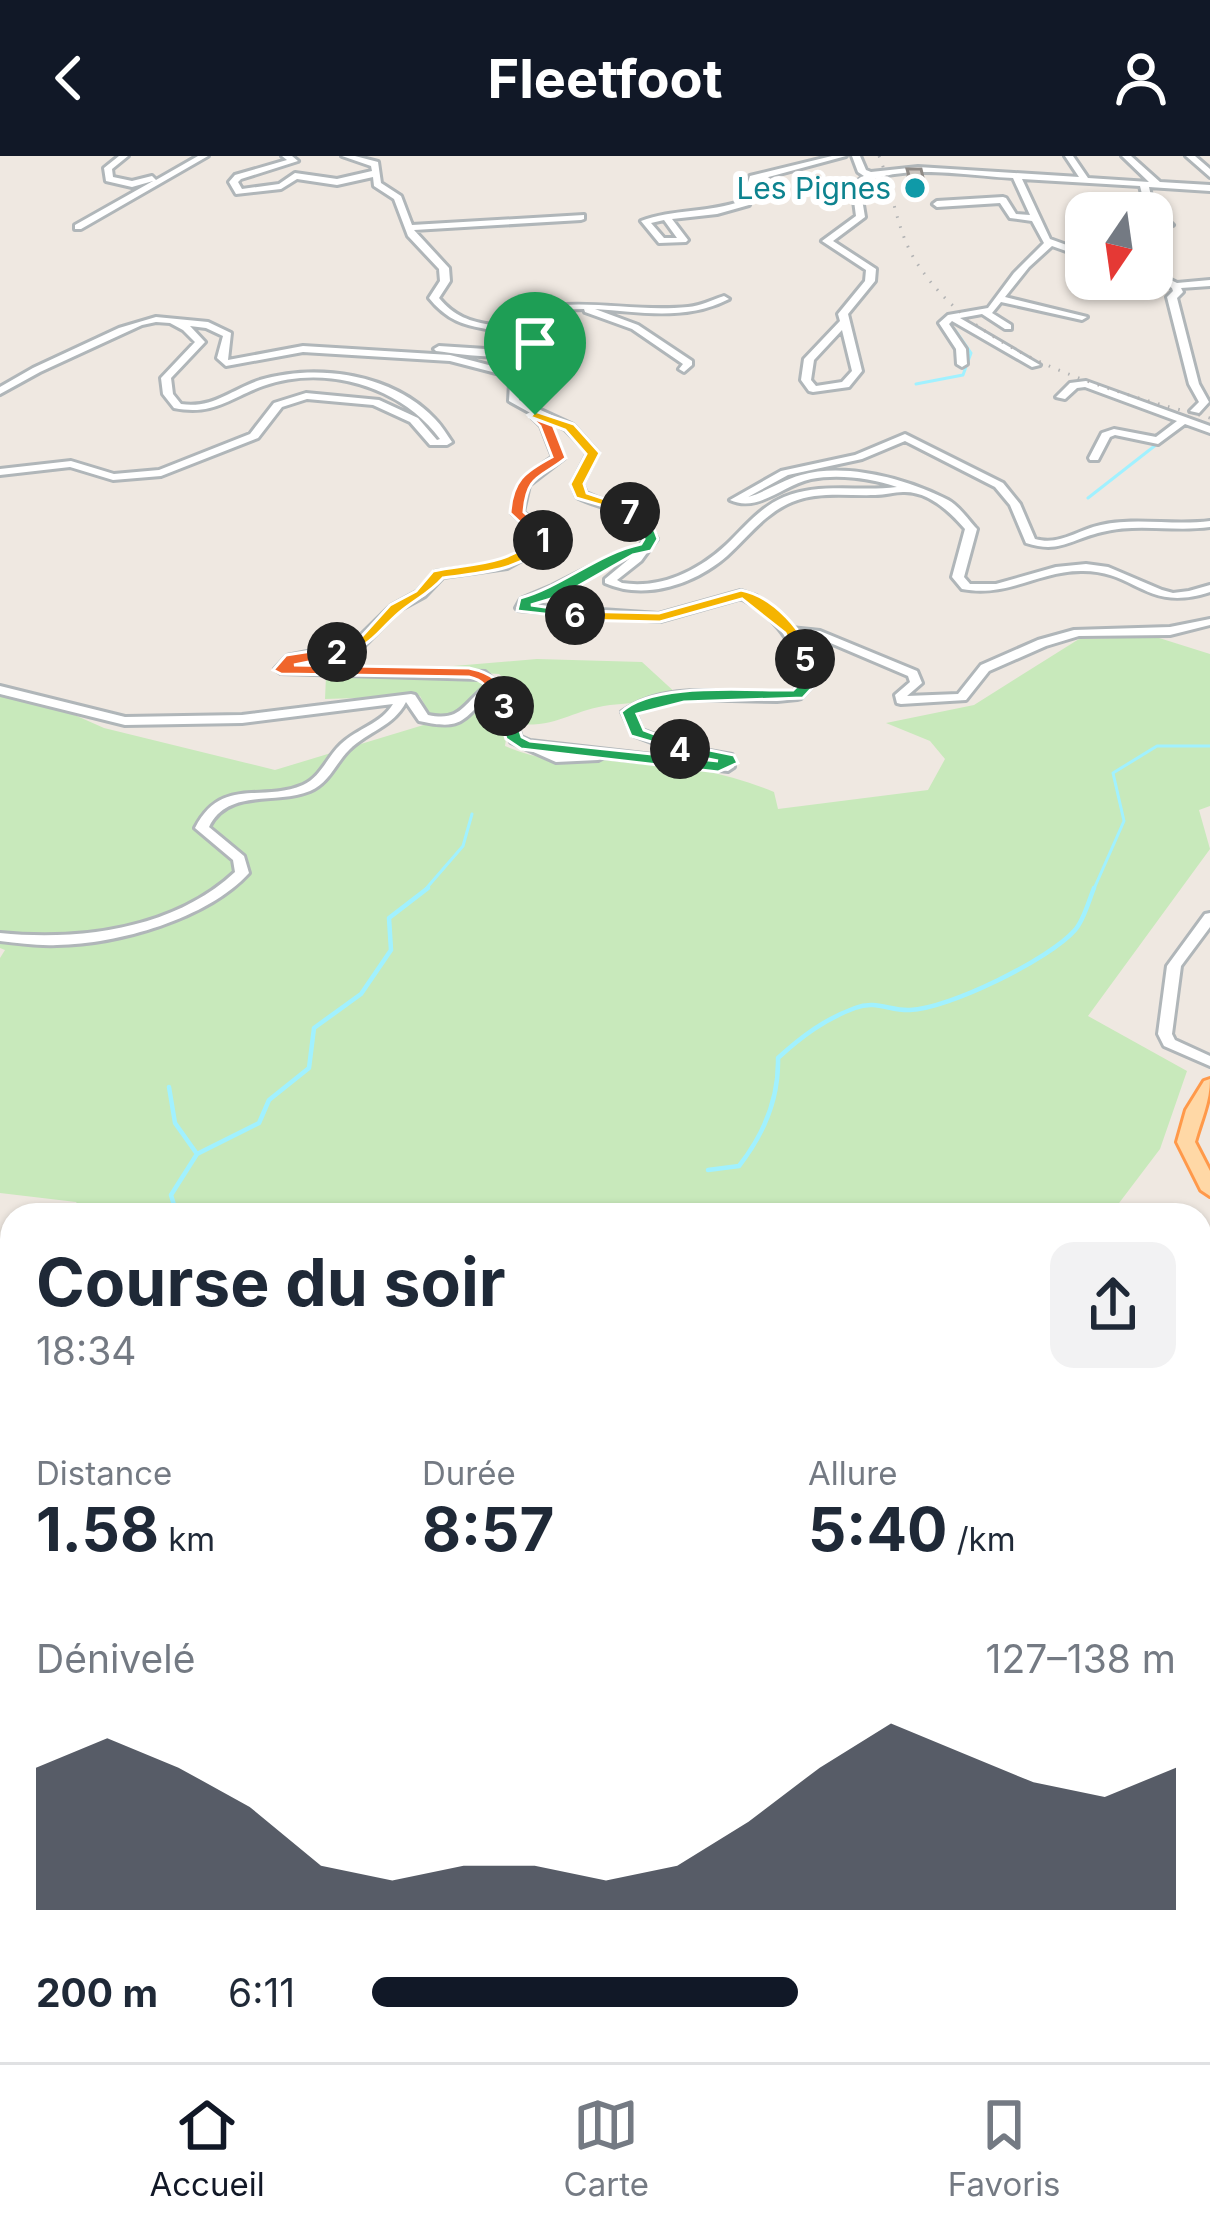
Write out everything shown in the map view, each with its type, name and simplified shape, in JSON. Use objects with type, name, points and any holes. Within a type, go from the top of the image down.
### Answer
[{"type":"main road","points":[[1210,1085],[1195,1110],[1186,1142],[1210,1190]]},
{"type":"street","points":[[124,156],[108,168],[114,182],[140,182],[189,168]]},
{"type":"street","points":[[78,227],[204,156]]},
{"type":"street","points":[[286,156],[294,161],[233,182],[239,191],[248,192],[281,186],[295,176],[337,182],[377,173]]},
{"type":"street","points":[[346,156],[375,164],[377,184],[398,198],[409,228],[444,268],[446,280],[435,291],[440,307],[461,324],[520,336],[531,346],[523,353],[508,354],[467,349],[354,352]]},
{"type":"street","points":[[666,217],[740,206],[746,202],[753,178],[842,156]]},
{"type":"street","points":[[856,156],[862,172],[870,175],[906,170],[1210,188]]},
{"type":"street","points":[[899,156],[906,170]]},
{"type":"street","points":[[1069,156],[1085,180]]},
{"type":"street","points":[[1126,156],[1158,185]]},
{"type":"street","points":[[1190,156],[1210,174]]},
{"type":"street","points":[[845,321],[809,359],[809,387],[823,390],[854,378],[857,361],[844,310],[870,280],[871,269],[827,242],[861,217],[856,186],[870,175]]},
{"type":"street","points":[[1016,176],[1049,244],[1065,249]]},
{"type":"street","points":[[1144,184],[1146,192]]},
{"type":"street","points":[[937,204],[1003,200],[1013,216],[1034,218]]},
{"type":"street","points":[[409,228],[581,217]]},
{"type":"street","points":[[962,364],[961,349],[944,323],[951,317],[985,312],[1049,244]]},
{"type":"street","points":[[1173,284],[1210,283]]},
{"type":"street","points":[[1094,458],[1106,435],[1114,432],[1158,441],[1204,401],[1194,384],[1172,296],[1178,292],[1176,286]]},
{"type":"street","points":[[998,298],[1082,317]]},
{"type":"street","points":[[494,329],[524,313],[579,307],[686,310],[724,299]]},
{"type":"street","points":[[579,307],[634,327],[688,363],[684,369]]},
{"type":"street","points":[[985,312],[1008,327]]},
{"type":"street","points":[[951,317],[1035,365]]},
{"type":"street","points":[[0,391],[36,366],[154,319],[208,325],[227,334],[229,343],[222,356],[226,363],[303,349],[450,358],[508,373],[515,383],[514,401],[546,425],[560,458],[529,475],[519,490],[517,513],[542,534],[543,544],[503,566],[439,574],[421,595],[395,608],[357,646],[291,658],[281,670],[485,676],[494,686],[514,739],[556,758],[598,756],[728,767],[728,758],[684,750],[637,733],[628,712],[641,704],[684,697],[797,695],[807,685],[804,650],[791,631],[741,594],[660,618],[544,616],[522,608],[525,601],[556,593],[628,551],[646,548]]},
{"type":"street","points":[[0,472],[70,464],[113,477],[161,473],[254,436],[278,405],[306,396],[375,402],[414,421],[434,443],[447,442],[419,407],[395,392],[361,382],[293,377],[255,386],[213,408],[178,406],[168,394],[166,378],[200,342],[174,321]]},
{"type":"street","points":[[1061,397],[1074,385],[1086,384],[1189,416],[1210,430]]},
{"type":"street","points":[[535,415],[569,427],[593,453],[577,484],[581,495],[638,514],[651,539],[609,581],[622,590],[644,589],[705,568],[784,501],[825,492],[908,488]]},
{"type":"street","points":[[1210,524],[1185,529],[1110,526],[1060,547],[1043,547],[1030,541],[1015,504],[1000,484],[905,437],[859,457],[784,473],[735,500],[746,503],[809,476],[892,481],[949,504],[971,530],[958,578],[966,587],[992,588],[1082,566],[1114,572],[1166,598],[1182,599],[1210,588]]},
{"type":"street","points":[[791,631],[816,633],[913,674],[916,682],[901,695],[902,700],[913,703],[962,698],[985,668],[1078,632],[1170,631],[1210,622]]},
{"type":"street","points":[[0,690],[125,721],[242,719],[401,698],[415,701],[423,718],[457,721],[494,686]]},
{"type":"street","points":[[0,937],[61,942],[95,937],[205,902],[229,889],[242,873],[239,859],[202,828],[214,808],[230,800],[303,790],[320,781],[346,745],[386,721],[398,710],[401,698]]},
{"type":"street","points":[[1210,917],[1174,965],[1165,1034],[1169,1042],[1210,1061]]},
{"type":"green space","points":[[1156,637],[1210,654],[1210,806],[1199,810],[1210,849],[1088,1016],[1187,1071],[1160,1149],[1119,1203],[77,1203],[0,1193],[0,958],[5,950],[0,948],[0,692],[43,701],[104,728],[275,770],[440,720],[465,720],[494,693],[507,732],[505,746],[549,758],[617,760],[716,774],[774,792],[778,809],[928,790],[945,759],[930,741],[886,723],[974,705],[1079,639]]},
{"type":"green space","points":[[537,659],[642,662],[678,695],[597,707],[543,723],[515,724],[515,689],[499,674],[418,669]]},
{"type":"green space","points":[[326,676],[483,679],[485,685],[476,700],[453,719],[431,717],[420,696],[325,699]]},
{"type":"building","points":[[907,169],[921,169],[925,186],[912,186]]},
{"type":"waterway","points":[[916,384],[963,375],[971,353],[955,330]]},
{"type":"waterway","points":[[1088,498],[1175,430]]},
{"type":"waterway","points":[[1093,891],[1124,821],[1113,773],[1157,746],[1210,746]]},
{"type":"waterway","points":[[424,891],[463,846],[472,814]]},
{"type":"waterway","points":[[197,1154],[259,1123],[269,1100],[309,1068],[314,1028],[361,994],[391,950],[389,918],[428,888]]},
{"type":"waterway","points":[[708,1170],[739,1166],[748,1154],[773,1102],[778,1058],[805,1035],[863,1006],[927,1007],[997,981],[1044,955],[1075,930],[1094,888]]},
{"type":"waterway","points":[[169,1087],[175,1123],[197,1154]]},
{"type":"waterway","points":[[173,1203],[171,1195],[197,1154]]},
{"type":"railway","points":[[879,156],[915,260],[972,322],[1047,365],[1210,418]]},
{"type":"place","name":"Les Pignes","points":[[915,188]]},
{"type":"route","points":[[535,415],[569,427],[593,453],[591,465],[577,484],[581,495],[638,514],[651,539],[646,548],[628,551],[556,593],[525,601],[522,608],[538,613],[660,618],[741,594],[752,596],[791,631],[804,650],[807,685],[797,695],[684,697],[641,704],[628,712],[637,733],[684,750],[728,758],[728,767],[526,746],[514,739],[499,691],[485,676],[281,670],[291,658],[357,646],[395,608],[421,595],[439,574],[503,566],[543,544],[542,534],[517,513],[519,490],[529,475],[560,458],[546,425],[535,415]]}]
